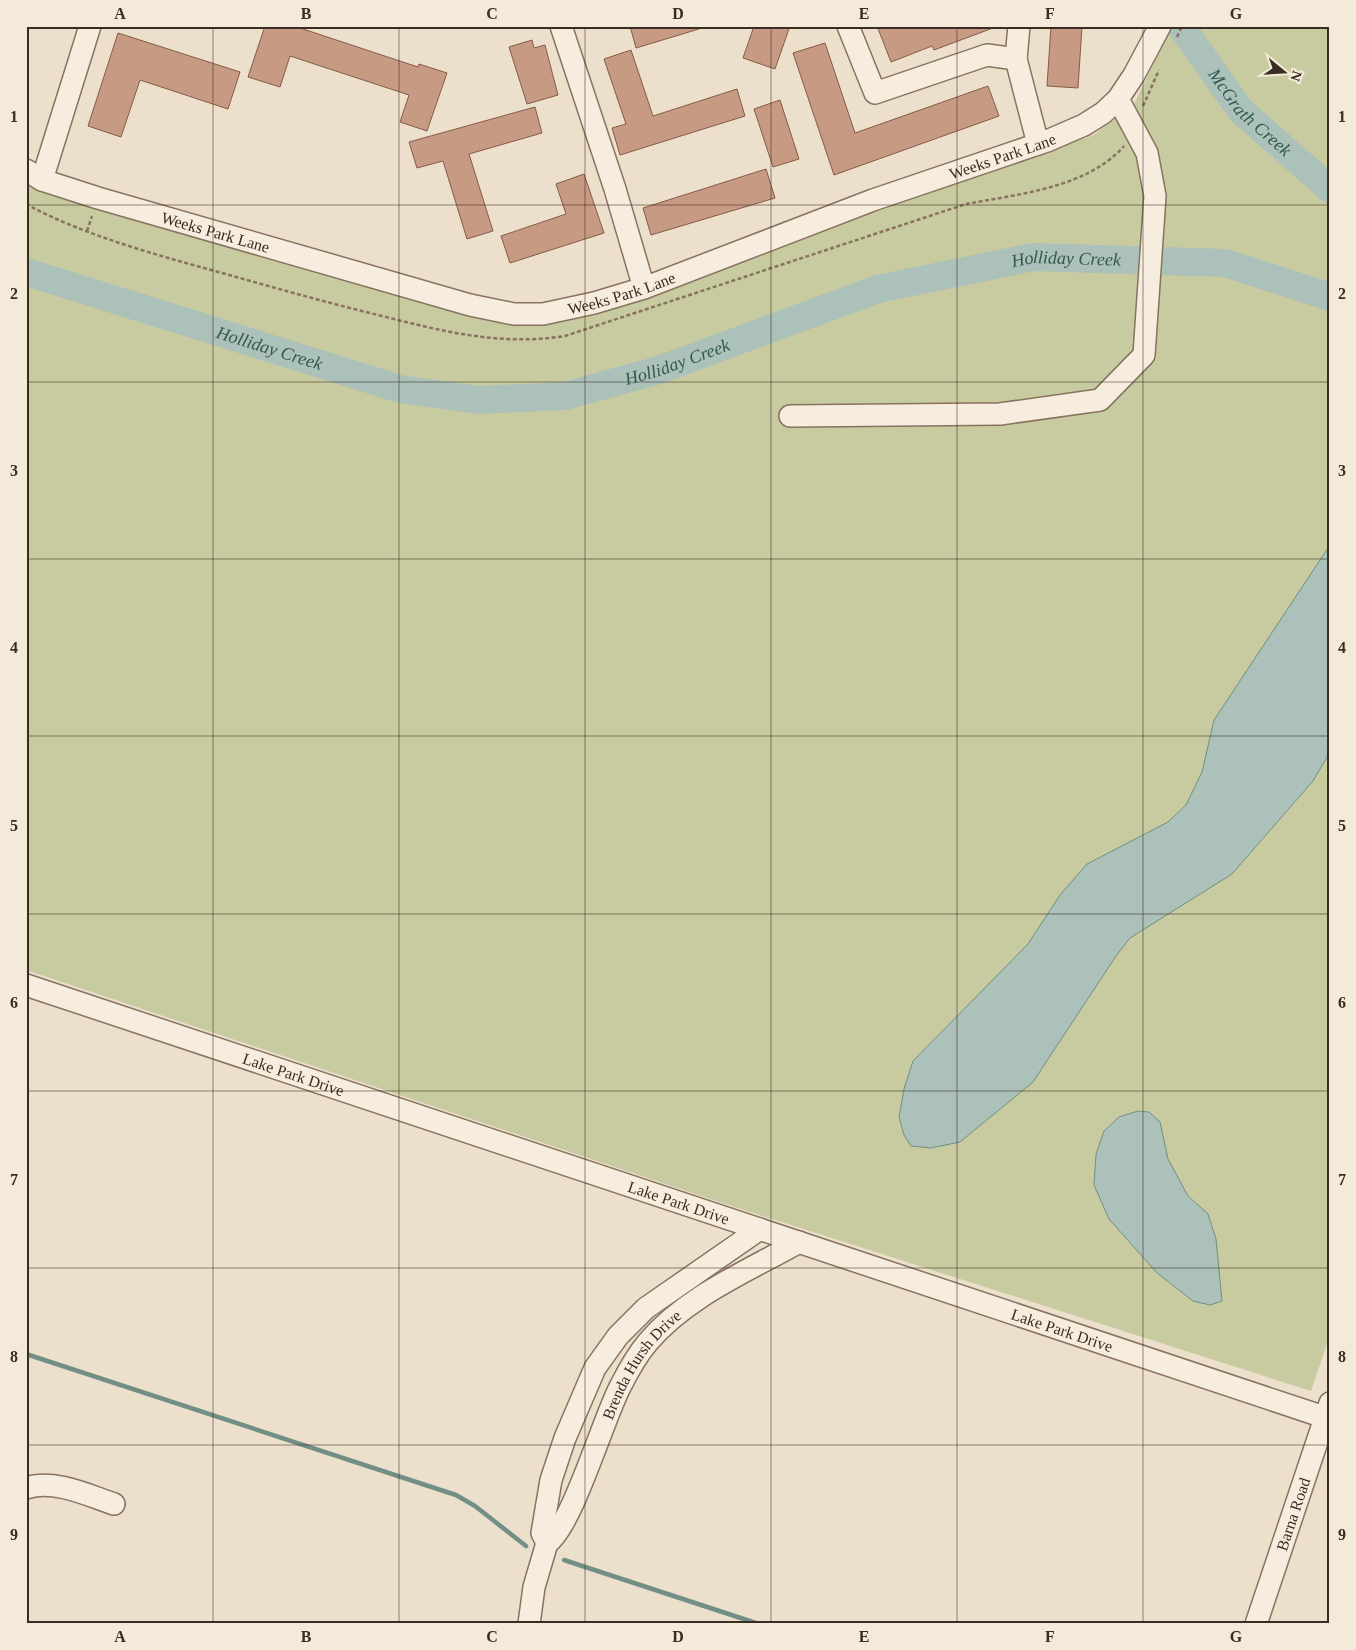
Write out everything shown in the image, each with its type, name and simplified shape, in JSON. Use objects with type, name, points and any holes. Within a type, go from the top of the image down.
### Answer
[{"type":"street","points":[[34,175],[90,26]]},
{"type":"street","points":[[561,26],[644,288]]},
{"type":"street","points":[[848,26],[875,93],[987,55],[1016,59]]},
{"type":"street","points":[[1019,26],[1016,59],[1038,144]]},
{"type":"street","name":"Weeks Park Lane","points":[[34,175],[470,305],[514,314],[543,314],[567,310],[644,288],[873,200],[1038,144],[1084,125],[1103,113],[1118,99],[1156,34]]},
{"type":"street","points":[[790,416],[1000,414],[1100,400],[1144,355],[1155,196],[1147,153],[1118,99]]},
{"type":"street","name":"Lake Park Drive","points":[[26,985],[799,1242],[1328,1413]]},
{"type":"street","name":"Brenda Hursh Drive","points":[[529,1624],[534,1587],[547,1543],[542,1533],[550,1480],[565,1438],[595,1368],[618,1336],[646,1308],[760,1229]]},
{"type":"street","name":"Brenda Hursh Drive","points":[[547,1543],[554,1539],[573,1503],[619,1388],[649,1342],[673,1318],[702,1297],[799,1242]]},
{"type":"street","name":"Barna Road","points":[[1256,1624],[1328,1413]]},
{"type":"street","points":[[26,1488],[36,1485],[60,1486],[114,1504]]},
{"type":"green space","points":[[1172,26],[1330,26],[1330,1335],[1311,1391],[722,1203],[26,970],[26,183],[71,198],[502,319],[646,293],[1094,135],[1134,104]]},
{"type":"water","points":[[1330,545],[1330,752],[1313,781],[1232,874],[1130,938],[1116,956],[1033,1082],[960,1142],[931,1148],[911,1146],[904,1135],[899,1117],[904,1089],[913,1061],[1028,944],[1060,895],[1087,864],[1168,822],[1186,805],[1202,772],[1214,720]]},
{"type":"water","points":[[1138,1111],[1149,1112],[1160,1122],[1168,1159],[1188,1196],[1208,1214],[1216,1239],[1222,1301],[1210,1305],[1193,1301],[1157,1273],[1109,1219],[1094,1185],[1096,1154],[1104,1131],[1119,1117]]},
{"type":"building","points":[[265,26],[294,26],[418,67],[419,64],[447,73],[427,131],[400,122],[409,95],[290,56],[280,87],[248,77]]},
{"type":"building","points":[[630,26],[698,26],[699,29],[636,48]]},
{"type":"building","points":[[754,26],[790,26],[775,69],[743,58]]},
{"type":"building","points":[[877,26],[993,26],[993,28],[934,50],[932,46],[891,62]]},
{"type":"building","points":[[1051,26],[1082,26],[1078,88],[1047,86]]},
{"type":"building","points":[[118,33],[240,72],[228,109],[140,80],[121,137],[88,126]]},
{"type":"building","points":[[532,40],[534,48],[545,45],[558,95],[527,104],[509,47]]},
{"type":"building","points":[[825,43],[855,133],[988,86],[999,116],[834,175],[793,53]]},
{"type":"building","points":[[631,50],[653,116],[737,89],[745,116],[620,155],[612,128],[626,124],[604,59]]},
{"type":"building","points":[[780,100],[799,159],[773,167],[754,109]]},
{"type":"building","points":[[535,107],[542,133],[469,154],[493,231],[467,239],[443,161],[417,168],[409,142]]},
{"type":"building","points":[[766,169],[775,198],[651,235],[643,208]]},
{"type":"building","points":[[584,174],[604,233],[510,263],[501,236],[566,214],[556,184]]},
{"type":"waterway","name":"McGrath Creek","points":[[1181,26],[1241,111],[1330,189]]},
{"type":"waterway","name":"Holliday Creek","points":[[26,272],[400,389],[479,400],[565,396],[659,370],[878,289],[1033,257],[1225,263],[1330,297]]},
{"type":"waterway","points":[[26,1354],[456,1495],[475,1506],[526,1546]]},
{"type":"waterway","points":[[564,1560],[759,1624]]}]
